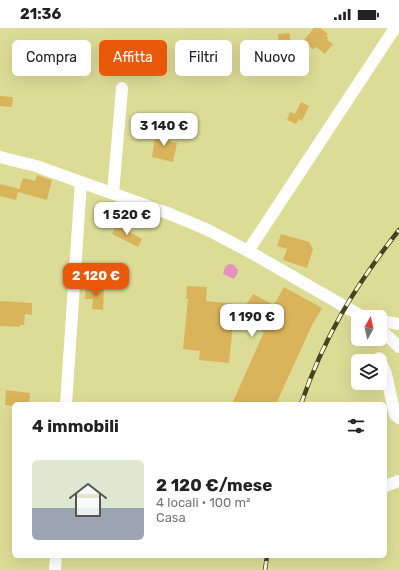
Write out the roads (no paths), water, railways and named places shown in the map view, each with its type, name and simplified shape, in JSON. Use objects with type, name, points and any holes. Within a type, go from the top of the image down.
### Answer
[{"type":"street","points":[[248,251],[395,28]]},
{"type":"street","points":[[113,193],[122,88]]},
{"type":"street","points":[[0,157],[36,166],[113,193],[208,230],[351,310]]},
{"type":"street","points":[[66,402],[81,182]]},
{"type":"street","points":[[387,322],[399,324]]},
{"type":"street","points":[[387,334],[397,340]]},
{"type":"street","points":[[387,379],[395,415],[399,418]]},
{"type":"street","points":[[387,485],[399,481]]},
{"type":"street","points":[[55,570],[56,558]]},
{"type":"railway","points":[[302,402],[320,356],[342,313],[368,271],[399,230]]},
{"type":"railway","points":[[265,570],[267,558]]}]
